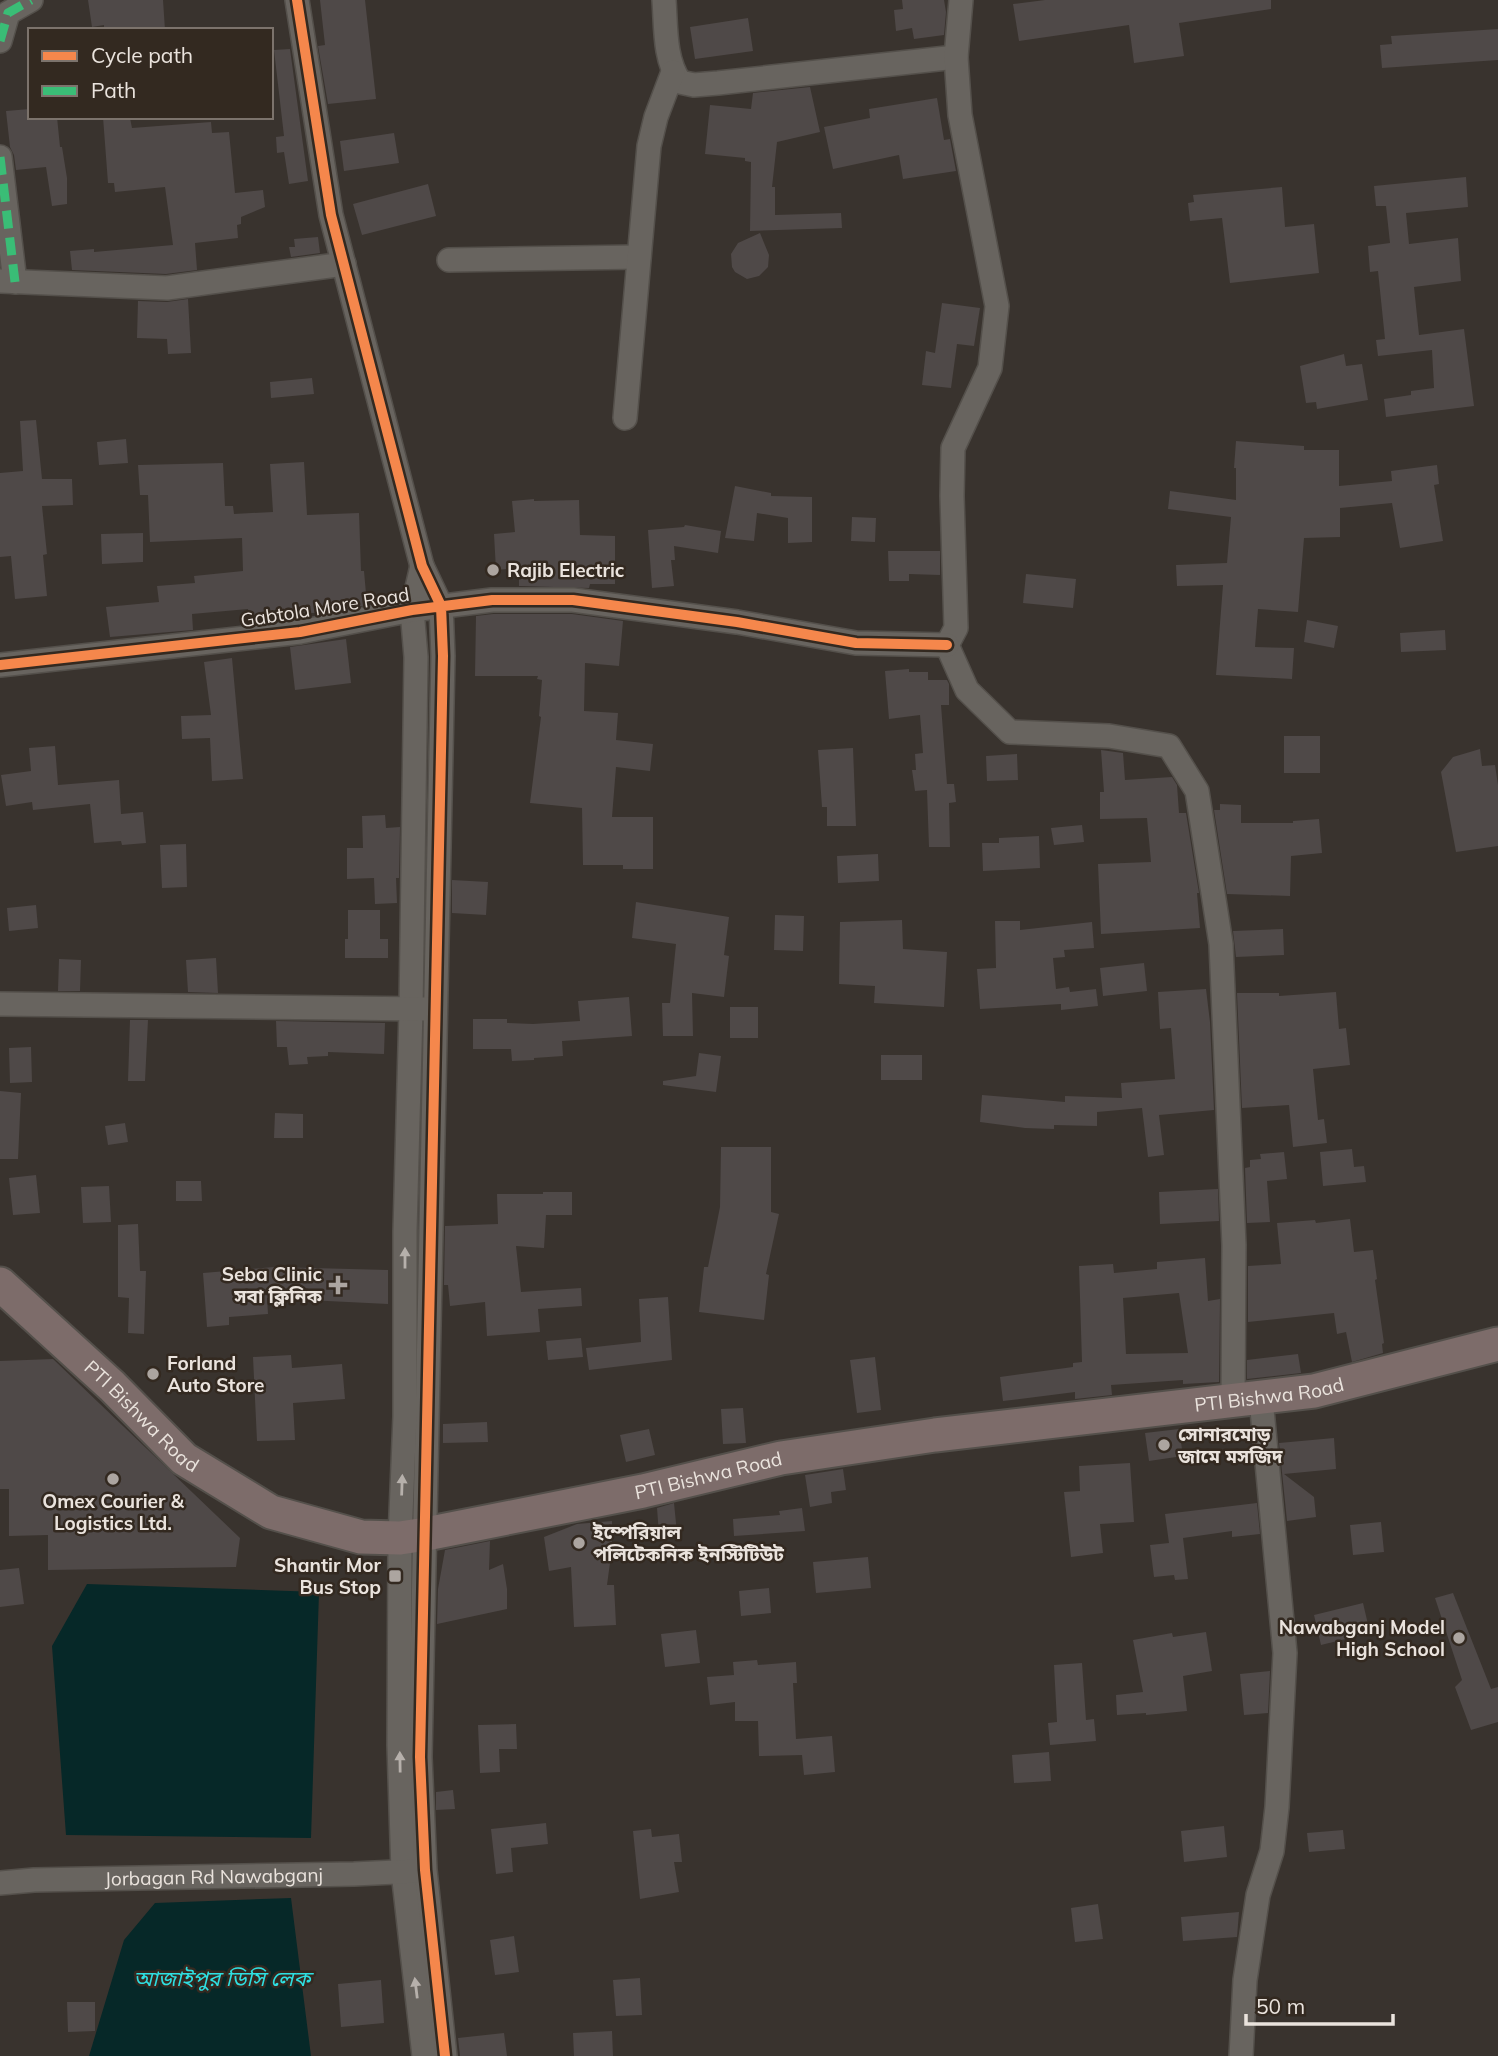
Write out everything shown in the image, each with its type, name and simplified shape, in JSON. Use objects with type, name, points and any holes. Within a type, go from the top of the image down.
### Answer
[{"type":"highway","name":"PTI Bishwa Road","points":[[0,1284],[112,1386],[184,1459],[271,1511],[361,1537],[413,1536],[643,1491],[781,1458],[935,1435],[1314,1391],[1498,1344]]},
{"type":"street","points":[[0,41],[8,13],[31,0]]},
{"type":"street","points":[[297,0],[331,215],[422,566],[441,606],[443,656],[432,1188],[413,1536]]},
{"type":"street","points":[[664,0],[668,51],[673,72],[680,82],[694,85],[956,58]]},
{"type":"street","points":[[961,0],[956,58],[960,115],[997,306],[990,368],[954,448],[952,496],[957,628],[947,645],[967,690],[1010,732],[1109,736],[1169,746],[1197,791],[1221,944],[1234,1245],[1247,1400],[1285,1653],[1277,1807],[1272,1851],[1258,1895],[1249,1956],[1241,2056]]},
{"type":"street","points":[[625,418],[649,146],[656,117],[673,72]]},
{"type":"street","points":[[0,157],[8,282],[167,288],[344,264]]},
{"type":"street","points":[[449,260],[639,257]]},
{"type":"street","points":[[422,566],[412,610],[416,657],[406,1188],[405,1416],[413,1536],[420,1757],[414,1871],[424,2056]]},
{"type":"street","name":"Gabtola More Road","points":[[0,664],[300,632],[412,610],[492,600],[573,600],[737,622],[856,643],[947,645]]},
{"type":"street","points":[[0,1004],[436,1009]]},
{"type":"street","points":[[406,1188],[432,1188]]},
{"type":"street","points":[[414,1871],[445,2056]]},
{"type":"street","name":"Jorbagan Rd Nawabganj","points":[[0,1883],[414,1871]]},
{"type":"water","points":[[87,1584],[319,1592],[311,1838],[66,1835],[52,1646]]},
{"type":"water","name":"আজাইপুর ডিসি লেক","points":[[291,1898],[311,2056],[89,2056],[124,1940],[155,1903]]},
{"type":"building","points":[[88,0],[163,0],[165,28],[104,28],[104,25],[92,27]]},
{"type":"building","points":[[320,0],[365,0],[376,99],[328,104],[318,46],[325,45]]},
{"type":"building","points":[[902,0],[944,0],[944,35],[914,39],[912,28],[896,31],[894,10],[903,9]]},
{"type":"building","points":[[1045,0],[1271,0],[1271,9],[1179,23],[1184,56],[1134,63],[1129,25],[1019,41],[1013,4]]},
{"type":"building","points":[[748,18],[753,51],[695,59],[690,27]]},
{"type":"building","points":[[1498,29],[1498,60],[1382,68],[1380,45],[1392,44],[1391,36]]},
{"type":"building","points":[[290,49],[308,181],[289,184],[284,152],[277,153],[276,137],[284,136],[274,50]]},
{"type":"building","points":[[810,87],[820,132],[777,142],[772,187],[775,187],[775,215],[841,213],[842,228],[750,231],[751,162],[745,161],[745,158],[705,154],[710,105],[751,109],[753,93]]},
{"type":"building","points":[[937,98],[944,140],[950,139],[956,171],[903,179],[899,155],[833,169],[824,127],[870,118],[869,109]]},
{"type":"building","points":[[28,109],[28,119],[57,119],[67,178],[67,204],[52,206],[46,167],[16,170],[6,111]]},
{"type":"building","points":[[103,119],[130,119],[132,128],[211,122],[212,133],[229,132],[235,193],[263,190],[265,207],[241,217],[241,224],[237,225],[238,238],[195,243],[197,270],[166,274],[72,270],[70,251],[94,249],[94,252],[173,245],[165,187],[115,192],[114,183],[108,183]]},
{"type":"building","points":[[394,133],[399,163],[344,171],[340,141]]},
{"type":"building","points":[[1466,177],[1468,207],[1406,213],[1409,244],[1458,238],[1461,281],[1414,287],[1419,335],[1464,329],[1474,406],[1386,417],[1384,399],[1434,388],[1432,350],[1378,356],[1376,340],[1385,339],[1378,271],[1370,272],[1368,246],[1390,243],[1386,206],[1376,206],[1374,186]]},
{"type":"building","points":[[428,184],[436,216],[362,235],[353,204]]},
{"type":"building","points":[[1282,187],[1285,227],[1314,224],[1319,273],[1230,283],[1222,218],[1190,221],[1188,203],[1194,202],[1193,195]]},
{"type":"building","points":[[760,233],[769,255],[768,267],[759,276],[747,279],[735,272],[731,254],[738,243]]},
{"type":"building","points":[[318,237],[320,253],[291,257],[289,247],[295,247],[294,239]]},
{"type":"building","points":[[188,299],[191,353],[168,354],[167,339],[137,338],[138,301],[167,302]]},
{"type":"building","points":[[942,303],[980,308],[974,346],[957,344],[951,388],[922,385],[926,351],[935,353]]},
{"type":"building","points":[[1344,354],[1346,366],[1362,364],[1368,400],[1317,409],[1316,402],[1306,403],[1300,366]]},
{"type":"building","points":[[312,378],[314,394],[271,398],[270,382]]},
{"type":"building","points":[[36,420],[42,479],[72,479],[73,505],[42,506],[47,554],[43,555],[47,596],[15,599],[11,556],[0,557],[0,473],[23,471],[20,421]]},
{"type":"building","points":[[126,439],[128,463],[99,465],[97,442]]},
{"type":"building","points":[[1236,441],[1304,446],[1304,450],[1339,450],[1339,486],[1392,481],[1391,471],[1437,465],[1439,484],[1434,485],[1443,541],[1400,548],[1392,503],[1340,508],[1340,537],[1304,538],[1298,612],[1258,609],[1255,647],[1294,648],[1292,679],[1216,675],[1223,585],[1177,586],[1176,565],[1227,563],[1231,517],[1168,509],[1170,491],[1236,500]]},
{"type":"building","points":[[304,462],[307,515],[359,513],[361,571],[364,571],[367,605],[331,612],[294,612],[249,617],[248,609],[192,614],[193,630],[110,637],[106,607],[159,602],[157,586],[195,583],[194,576],[243,571],[242,538],[150,542],[148,495],[140,495],[138,465],[223,463],[225,506],[233,506],[234,514],[273,512],[270,464]]},
{"type":"building","points":[[735,486],[771,493],[771,496],[812,497],[812,542],[788,543],[788,518],[757,513],[754,541],[725,538]]},
{"type":"building","points":[[579,500],[580,535],[615,536],[615,584],[590,584],[589,588],[519,586],[519,568],[496,570],[494,534],[515,532],[512,501]]},
{"type":"building","points":[[852,517],[876,518],[875,542],[851,541]]},
{"type":"building","points":[[685,525],[721,531],[718,553],[674,546],[675,560],[671,560],[674,586],[652,588],[648,530]]},
{"type":"building","points":[[143,533],[143,562],[102,564],[101,534]]},
{"type":"building","points":[[888,551],[940,551],[940,575],[909,574],[909,581],[889,581]]},
{"type":"building","points":[[1026,574],[1076,579],[1073,608],[1023,603]]},
{"type":"building","points":[[572,614],[623,621],[619,666],[585,663],[584,711],[618,713],[616,740],[653,744],[650,771],[616,767],[612,817],[653,817],[653,869],[623,869],[623,865],[583,865],[582,808],[530,803],[541,717],[542,680],[537,679],[538,676],[475,676],[476,616]]},
{"type":"building","points":[[1307,620],[1338,626],[1334,648],[1304,642]]},
{"type":"building","points":[[1445,630],[1446,650],[1401,652],[1400,633]]},
{"type":"building","points":[[346,639],[351,683],[295,690],[290,647]]},
{"type":"building","points":[[232,658],[243,779],[212,781],[210,738],[182,739],[181,716],[211,715],[204,662]]},
{"type":"building","points":[[909,669],[909,672],[928,672],[928,680],[947,680],[949,684],[949,705],[941,705],[947,784],[954,784],[956,802],[949,803],[950,847],[929,847],[927,790],[915,791],[912,770],[916,770],[915,754],[923,753],[920,715],[889,719],[885,671]]},
{"type":"building","points":[[1284,736],[1320,736],[1320,773],[1284,773]]},
{"type":"building","points":[[55,746],[58,785],[119,780],[121,814],[143,812],[146,843],[94,843],[90,804],[33,810],[32,802],[6,806],[1,775],[31,771],[29,748]]},
{"type":"building","points":[[853,748],[856,826],[827,826],[827,807],[822,807],[818,750]]},
{"type":"building","points":[[1480,749],[1482,766],[1495,765],[1498,785],[1498,846],[1456,852],[1441,772],[1453,757]]},
{"type":"building","points":[[1101,750],[1123,753],[1125,780],[1172,777],[1177,785],[1179,813],[1186,813],[1199,893],[1200,928],[1101,934],[1098,864],[1151,862],[1147,818],[1100,819],[1100,792],[1104,792]]},
{"type":"building","points":[[1017,754],[1018,780],[987,781],[986,756]]},
{"type":"building","points":[[1220,804],[1241,805],[1241,823],[1293,823],[1319,819],[1322,853],[1291,856],[1290,896],[1227,894],[1214,810],[1220,810]]},
{"type":"building","points":[[385,815],[386,828],[400,827],[397,903],[375,904],[374,878],[347,879],[347,848],[363,848],[362,816]]},
{"type":"building","points":[[1082,825],[1084,842],[1054,845],[1051,828]]},
{"type":"building","points":[[1039,836],[1040,868],[983,871],[982,843],[999,843],[999,838]]},
{"type":"building","points":[[186,844],[187,887],[162,888],[160,845]]},
{"type":"building","points":[[878,854],[879,881],[838,883],[837,856]]},
{"type":"building","points":[[452,880],[488,882],[486,915],[452,913]]},
{"type":"building","points":[[636,902],[729,917],[724,955],[729,956],[724,997],[692,993],[693,1036],[663,1036],[662,1003],[670,1003],[676,944],[632,938]]},
{"type":"building","points":[[36,905],[38,928],[9,931],[7,908]]},
{"type":"building","points":[[348,910],[380,910],[380,939],[388,939],[388,958],[345,958]]},
{"type":"building","points":[[775,915],[804,916],[803,951],[774,950]]},
{"type":"building","points":[[902,920],[903,949],[947,952],[944,1007],[874,1003],[875,986],[839,984],[840,922]]},
{"type":"building","points":[[995,921],[1020,921],[1020,930],[1092,922],[1094,948],[1064,950],[1065,957],[1053,958],[1056,989],[1069,987],[1070,992],[1096,989],[1098,1006],[1061,1010],[1061,1004],[980,1009],[977,969],[996,968]]},
{"type":"building","points":[[1283,929],[1284,955],[1236,957],[1233,931]]},
{"type":"building","points":[[216,958],[218,993],[188,992],[186,960]]},
{"type":"building","points":[[59,959],[81,960],[80,991],[58,991]]},
{"type":"building","points":[[1144,963],[1147,991],[1103,996],[1100,968]]},
{"type":"building","points":[[1206,989],[1214,1110],[1159,1115],[1164,1155],[1148,1157],[1142,1108],[1097,1112],[1097,1126],[1054,1125],[1054,1129],[980,1122],[982,1095],[1065,1102],[1065,1096],[1122,1098],[1121,1083],[1175,1079],[1171,1028],[1160,1029],[1158,992]]},
{"type":"building","points":[[1336,992],[1339,1029],[1346,1028],[1350,1065],[1313,1069],[1318,1120],[1324,1119],[1327,1143],[1293,1147],[1289,1105],[1242,1108],[1237,993],[1279,993],[1279,996]]},
{"type":"building","points":[[629,997],[632,1036],[562,1041],[563,1056],[534,1060],[512,1061],[511,1049],[473,1049],[473,1019],[507,1019],[507,1023],[533,1024],[580,1021],[578,1001]]},
{"type":"building","points":[[730,1007],[758,1007],[758,1038],[730,1038]]},
{"type":"building","points":[[130,1020],[148,1020],[145,1081],[128,1081]]},
{"type":"building","points":[[276,1021],[385,1023],[384,1054],[328,1052],[328,1056],[307,1057],[308,1064],[289,1065],[287,1047],[277,1047]]},
{"type":"building","points":[[31,1047],[32,1082],[10,1083],[9,1048]]},
{"type":"building","points":[[699,1053],[721,1056],[716,1092],[663,1085],[663,1081],[696,1076]]},
{"type":"building","points":[[881,1055],[922,1055],[922,1080],[881,1080]]},
{"type":"building","points":[[0,1091],[21,1093],[18,1159],[0,1159]]},
{"type":"building","points":[[275,1113],[303,1114],[303,1138],[274,1138]]},
{"type":"building","points":[[125,1123],[128,1142],[108,1145],[105,1126]]},
{"type":"building","points":[[721,1147],[771,1147],[771,1212],[779,1214],[766,1274],[769,1275],[764,1320],[699,1312],[704,1267],[708,1267],[720,1207]]},
{"type":"building","points":[[1352,1149],[1354,1167],[1364,1166],[1366,1182],[1323,1186],[1320,1152]]},
{"type":"building","points":[[1284,1152],[1287,1179],[1267,1181],[1270,1222],[1247,1223],[1245,1168],[1250,1167],[1250,1160],[1261,1159],[1260,1154]]},
{"type":"building","points":[[36,1175],[40,1213],[13,1215],[9,1178]]},
{"type":"building","points":[[176,1181],[201,1181],[202,1201],[176,1201]]},
{"type":"building","points":[[109,1186],[111,1222],[83,1223],[81,1187]]},
{"type":"building","points":[[1218,1189],[1219,1221],[1160,1224],[1159,1192]]},
{"type":"building","points":[[572,1192],[572,1215],[546,1215],[544,1248],[516,1246],[521,1292],[581,1288],[582,1306],[538,1309],[540,1332],[487,1336],[485,1302],[450,1306],[448,1285],[444,1285],[445,1226],[498,1224],[497,1194]]},
{"type":"building","points":[[1350,1219],[1354,1252],[1373,1250],[1383,1353],[1352,1362],[1346,1332],[1337,1334],[1334,1313],[1248,1322],[1248,1266],[1281,1264],[1277,1223],[1315,1220],[1316,1223]]},
{"type":"building","points":[[138,1224],[140,1271],[146,1271],[144,1334],[128,1333],[129,1298],[118,1297],[118,1225]]},
{"type":"building","points":[[1205,1258],[1208,1301],[1220,1299],[1219,1382],[1183,1384],[1183,1380],[1111,1385],[1112,1395],[1075,1399],[1075,1392],[1003,1401],[1000,1377],[1073,1367],[1073,1363],[1082,1362],[1079,1266],[1113,1264],[1114,1273],[1157,1269],[1157,1262]],"holes":[[[1179,1293],[1188,1353],[1126,1354],[1123,1298]]]},
{"type":"building","points":[[274,1267],[388,1270],[388,1304],[267,1298],[268,1314],[229,1317],[229,1325],[207,1327],[203,1273]]},
{"type":"building","points":[[668,1297],[672,1360],[589,1370],[586,1348],[641,1342],[639,1299]]},
{"type":"building","points":[[581,1338],[583,1357],[548,1360],[546,1341]]},
{"type":"building","points":[[1298,1354],[1301,1373],[1247,1379],[1247,1360]]},
{"type":"building","points":[[291,1355],[292,1368],[342,1364],[345,1399],[293,1403],[295,1440],[257,1441],[253,1357]]},
{"type":"building","points":[[875,1357],[881,1410],[857,1413],[850,1360]]},
{"type":"building","name":"Omex Courier & Logistics Ltd.","points":[[53,1359],[240,1538],[236,1567],[48,1570],[48,1535],[9,1536],[9,1489],[0,1489],[0,1361]]},
{"type":"building","points":[[743,1408],[746,1443],[723,1444],[721,1409]]},
{"type":"building","points":[[487,1422],[488,1442],[443,1443],[443,1424]]},
{"type":"building","points":[[649,1429],[655,1455],[626,1462],[620,1435]]},
{"type":"building","name":"সোনারমোড় জামে মসজিদ","points":[[1179,1429],[1183,1456],[1149,1461],[1145,1433]]},
{"type":"building","points":[[1334,1438],[1336,1469],[1284,1474],[1314,1497],[1316,1517],[1287,1521],[1279,1443]]},
{"type":"building","points":[[1130,1463],[1134,1522],[1100,1524],[1103,1553],[1071,1557],[1064,1492],[1080,1491],[1079,1466]]},
{"type":"building","points":[[843,1469],[846,1490],[831,1492],[832,1503],[810,1507],[805,1475]]},
{"type":"building","points":[[674,1503],[677,1533],[659,1534],[657,1508]]},
{"type":"building","points":[[1257,1503],[1260,1534],[1232,1537],[1232,1531],[1183,1538],[1188,1579],[1175,1580],[1174,1575],[1154,1577],[1150,1545],[1169,1543],[1165,1514]]},
{"type":"building","points":[[802,1508],[805,1531],[734,1536],[733,1519],[780,1515],[779,1511]]},
{"type":"building","points":[[612,1521],[612,1548],[607,1585],[614,1585],[616,1625],[574,1627],[571,1567],[549,1571],[544,1537],[577,1524]]},
{"type":"building","points":[[1381,1522],[1384,1552],[1353,1555],[1350,1525]]},
{"type":"building","points":[[490,1541],[489,1570],[503,1564],[507,1609],[437,1624],[438,1589],[445,1550]]},
{"type":"building","points":[[868,1557],[871,1588],[816,1593],[813,1562]]},
{"type":"building","points":[[19,1568],[24,1604],[0,1607],[0,1570]]},
{"type":"building","points":[[769,1588],[771,1613],[741,1616],[739,1591]]},
{"type":"building","name":"Nawabganj Model High School","points":[[1453,1593],[1491,1689],[1498,1687],[1498,1722],[1471,1730],[1455,1687],[1462,1680],[1435,1598]]},
{"type":"building","points":[[1363,1603],[1370,1633],[1321,1645],[1314,1615]]},
{"type":"building","points":[[696,1630],[700,1663],[665,1667],[661,1634]]},
{"type":"building","points":[[1206,1632],[1212,1671],[1183,1676],[1187,1711],[1117,1715],[1116,1695],[1143,1692],[1133,1640],[1172,1633],[1173,1637]]},
{"type":"building","points":[[757,1660],[758,1665],[796,1662],[797,1683],[793,1683],[796,1739],[832,1736],[835,1772],[804,1775],[802,1755],[759,1756],[758,1721],[735,1721],[735,1702],[710,1705],[707,1677],[734,1675],[733,1662]]},
{"type":"building","points":[[1082,1663],[1086,1720],[1094,1719],[1096,1741],[1050,1745],[1048,1723],[1057,1722],[1054,1665]]},
{"type":"building","points":[[1270,1671],[1268,1713],[1244,1715],[1240,1674]]},
{"type":"building","points":[[516,1724],[517,1749],[499,1749],[500,1772],[480,1773],[478,1725]]},
{"type":"building","points":[[1049,1752],[1051,1781],[1014,1783],[1012,1755]]},
{"type":"building","points":[[453,1790],[455,1809],[436,1810],[436,1792]]},
{"type":"building","points":[[546,1823],[548,1844],[511,1848],[513,1872],[496,1874],[491,1829]]},
{"type":"building","points":[[1224,1826],[1227,1857],[1184,1862],[1181,1831]]},
{"type":"building","points":[[651,1829],[652,1837],[679,1834],[682,1862],[674,1862],[679,1892],[640,1899],[633,1831]]},
{"type":"building","points":[[1343,1830],[1345,1849],[1309,1852],[1307,1833]]},
{"type":"building","points":[[1098,1904],[1103,1939],[1075,1942],[1071,1908]]},
{"type":"building","points":[[1239,1912],[1237,1937],[1183,1941],[1181,1917]]},
{"type":"building","points":[[514,1936],[519,1972],[495,1975],[490,1940]]},
{"type":"building","points":[[640,1978],[642,2015],[616,2016],[613,1980]]},
{"type":"building","points":[[381,1980],[384,2023],[341,2027],[338,1984]]},
{"type":"building","points":[[67,2002],[95,2002],[95,2031],[68,2032]]},
{"type":"building","points":[[612,2031],[613,2056],[574,2056],[573,2033]]},
{"type":"building","points":[[504,2033],[507,2056],[460,2056],[458,2038]]},
{"type":"marked path","points":[[0,41],[8,13],[31,0]]},
{"type":"marked path","points":[[0,157],[15,282]]},
{"type":"cycle path","points":[[297,0],[331,215],[422,566],[441,606],[443,656],[420,1757],[425,1870],[445,2056]]},
{"type":"cycle path","points":[[0,665],[300,632],[412,610],[492,600],[573,600],[737,622],[856,643],[947,645]]},
{"type":"place","name":"Rajib Electric","points":[[493,570]]},
{"type":"place","name":"Seba Clinic সবা ক্লিনিক","points":[[338,1285]]},
{"type":"place","name":"Forland Auto Store","points":[[153,1374]]},
{"type":"place","name":"সোনারমোড় জামে মসজিদ","points":[[1164,1445]]},
{"type":"place","name":"Omex Courier & Logistics Ltd.","points":[[113,1479]]},
{"type":"place","name":"ইম্পেরিয়াল পলিটেকনিক ইনস্টিটিউট","points":[[579,1543]]},
{"type":"place","name":"Shantir Mor Bus Stop","points":[[395,1576]]},
{"type":"place","name":"Nawabganj Model High School","points":[[1459,1638]]}]
